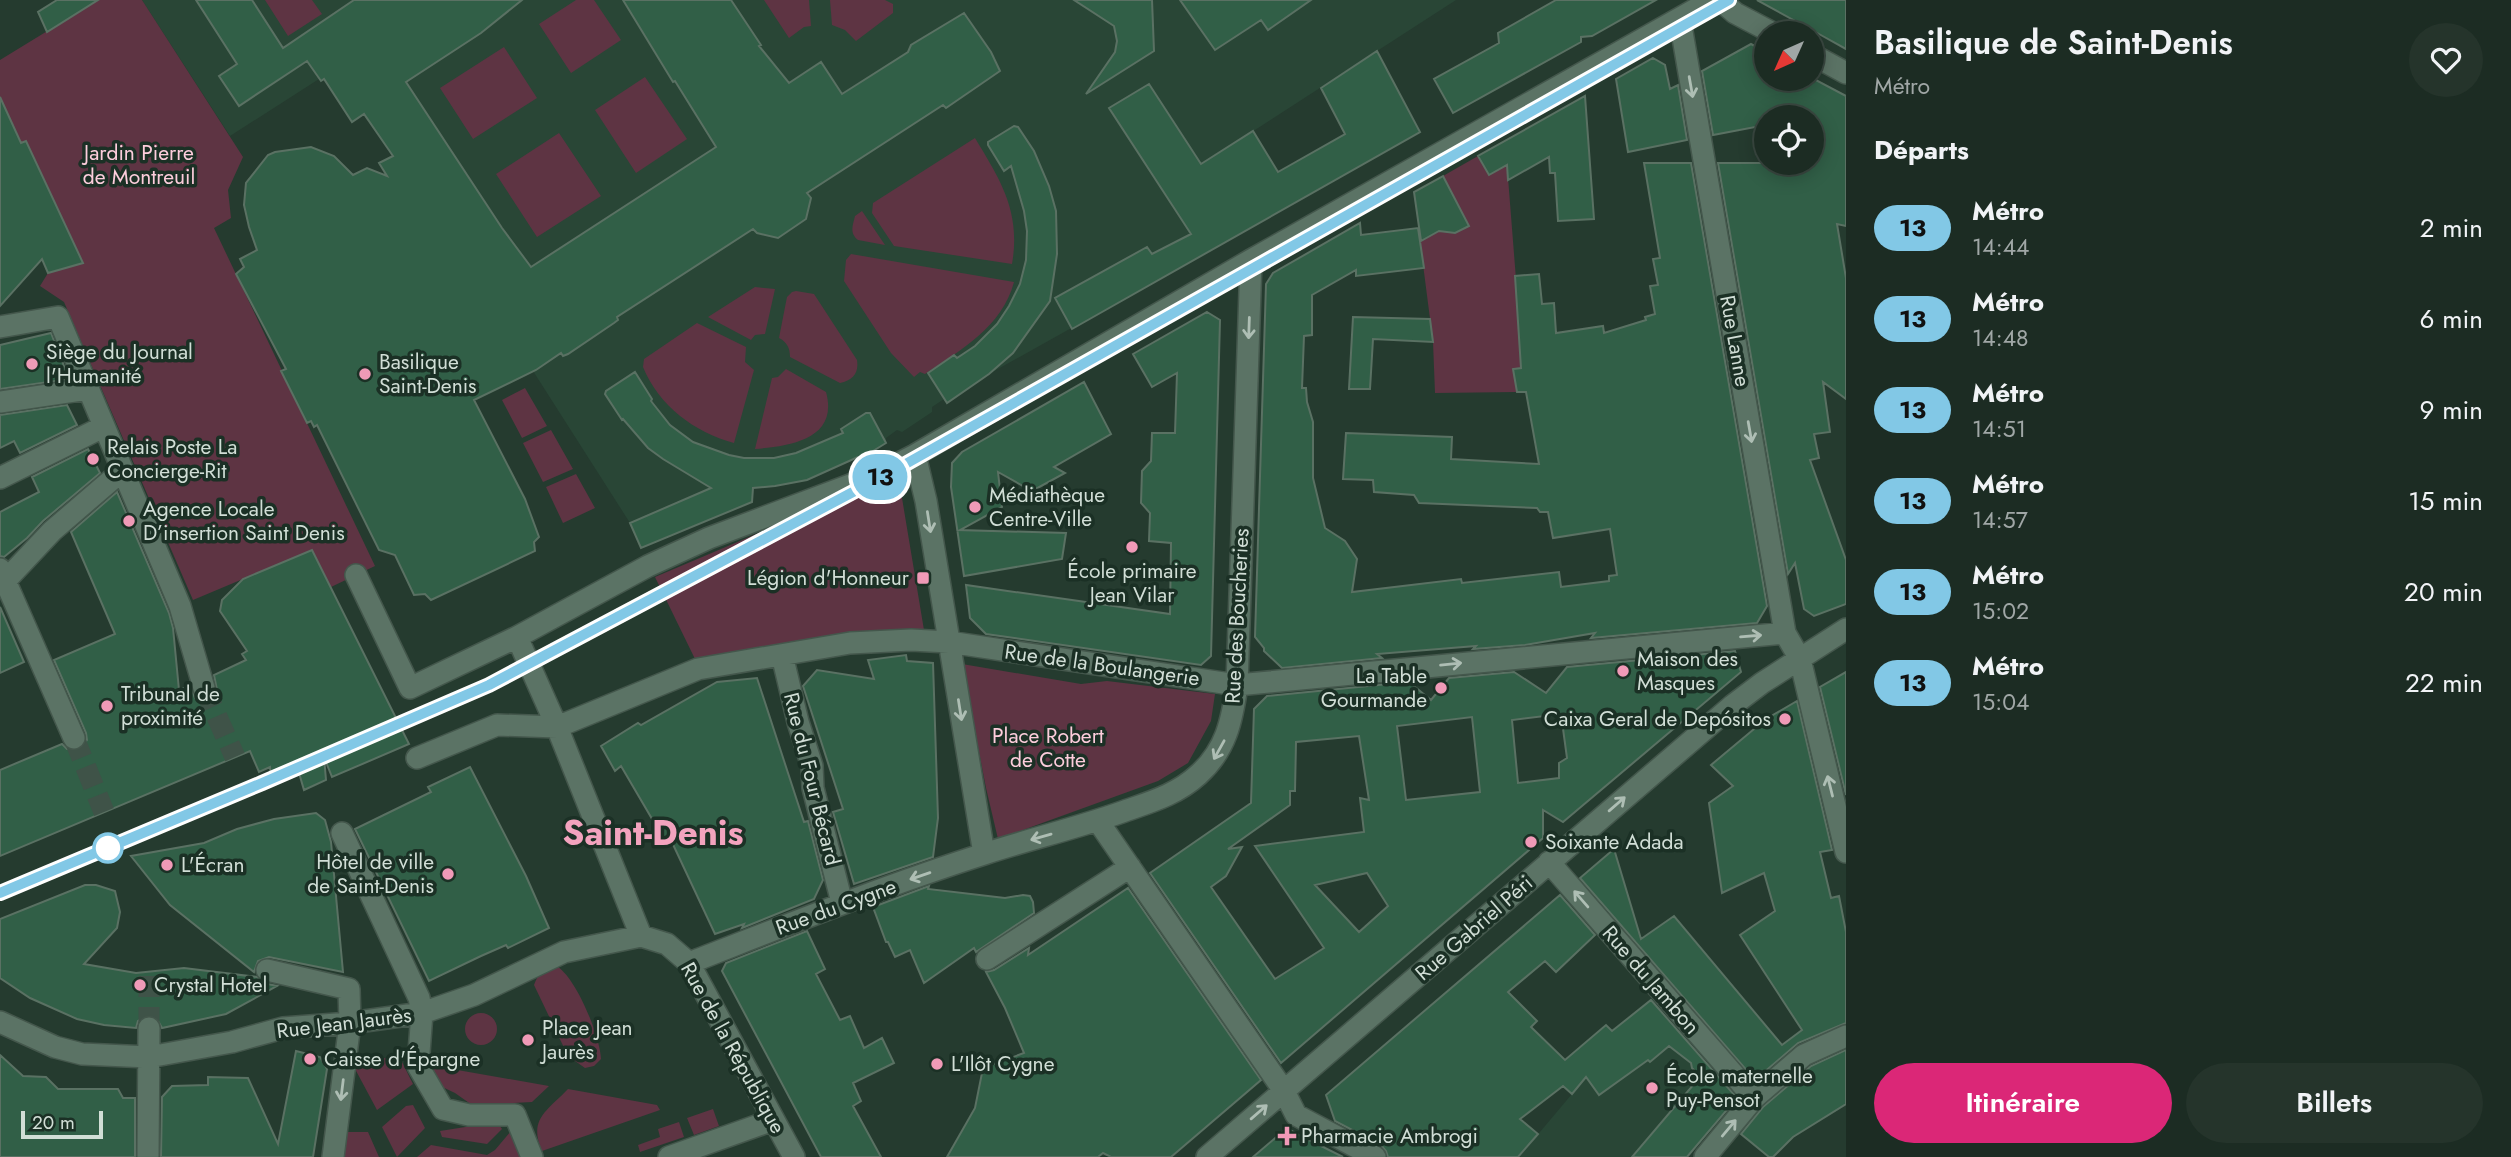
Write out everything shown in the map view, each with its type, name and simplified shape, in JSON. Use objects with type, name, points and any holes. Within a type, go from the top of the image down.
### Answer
[{"type":"street","points":[[356,575],[410,688],[517,638],[648,566],[709,538],[874,476],[915,455],[1251,260],[1713,0]]},
{"type":"street","points":[[1720,0],[1735,13],[1754,23]]},
{"type":"street","name":"Rue Lanne","points":[[1680,20],[1785,633],[1800,659],[1846,852]]},
{"type":"street","points":[[1824,61],[1846,73]]},
{"type":"street","name":"Rue des Boucheries","points":[[1098,821],[1172,795],[1198,776],[1217,757],[1226,737],[1237,685],[1251,260]]},
{"type":"street","points":[[0,327],[58,317],[180,606],[204,688]]},
{"type":"street","points":[[0,402],[88,389]]},
{"type":"street","points":[[0,478],[103,427]]},
{"type":"street","points":[[915,455],[926,501],[984,854]]},
{"type":"street","points":[[74,738],[2,577],[123,470]]},
{"type":"street","name":"Rue Gabriel Péri","points":[[1207,1157],[1733,705],[1846,629]]},
{"type":"street","name":"Rue de la Boulangerie","points":[[557,727],[698,669],[850,643],[911,640],[949,642],[1237,685],[1785,633]]},
{"type":"street","points":[[517,638],[557,727],[641,936]]},
{"type":"street","name":"Rue du Four Bécard","points":[[782,655],[812,766],[813,788],[842,903]]},
{"type":"street","points":[[417,758],[497,725],[557,727]]},
{"type":"street","points":[[1098,821],[1284,1091],[1296,1115],[1375,1157]]},
{"type":"street","name":"Rue du Cygne","points":[[689,963],[842,903],[984,854],[1098,821]]},
{"type":"street","points":[[342,833],[419,998],[422,1013],[418,1066],[443,1109],[469,1115],[515,1115],[532,1157]]},
{"type":"street","name":"Rue du Jambon","points":[[1549,862],[1754,1098]]},
{"type":"street","points":[[987,959],[1130,867]]},
{"type":"street","name":"Rue de la République","points":[[641,936],[667,944],[689,963],[794,1157]]},
{"type":"street","name":"Rue Jean Jaurès","points":[[0,1022],[55,1047],[82,1054],[149,1058],[232,1042],[284,1028],[350,1023],[422,1013],[474,995],[564,952],[641,936]]},
{"type":"street","points":[[267,970],[349,989],[350,1023],[333,1157]]},
{"type":"street","points":[[148,1157],[149,1028]]},
{"type":"street","points":[[1705,1157],[1754,1098],[1804,1055],[1846,1036]]},
{"type":"street","points":[[669,1157],[774,1120]]},
{"type":"shaded area","points":[[142,0],[1456,0],[1210,159],[1252,227],[989,374],[949,402],[944,399],[932,407],[932,412],[902,432],[897,430],[886,438],[886,443],[860,459],[858,457],[807,480],[753,488],[752,502],[641,548],[630,523],[477,283],[395,128],[380,137],[364,114],[352,122],[324,79],[319,79],[230,136]]},
{"type":"shaded area","name":"École maternelle Puy-Pensot","points":[[1662,1015],[1736,1099],[1687,1157],[1519,1157],[1582,1082],[1578,1079]]},
{"type":"green space","name":"Jardin Pierre de Montreuil","points":[[98,0],[142,0],[243,157],[228,190],[231,218],[214,228],[375,566],[331,587],[312,550],[193,600],[64,302],[40,286],[48,273],[29,228],[21,143],[0,97],[0,60]]},
{"type":"green space","points":[[265,0],[312,0],[322,14],[288,36]]},
{"type":"green space","points":[[576,0],[594,0],[621,40],[571,73],[539,24]]},
{"type":"green space","points":[[764,0],[809,0],[811,26],[804,27],[789,38]]},
{"type":"green space","points":[[830,0],[885,0],[893,4],[893,13],[856,41],[845,30],[832,25]]},
{"type":"green space","points":[[504,47],[537,98],[473,139],[440,88]]},
{"type":"green space","points":[[645,77],[687,139],[636,173],[595,110]]},
{"type":"green space","points":[[559,133],[601,196],[537,237],[496,174]]},
{"type":"green space","points":[[975,138],[1007,198],[1014,228],[1012,264],[894,246],[872,213],[873,203]]},
{"type":"green space","points":[[1478,156],[1507,165],[1523,368],[1513,370],[1517,392],[1435,393],[1433,342],[1420,241],[1464,217],[1443,176]]},
{"type":"green space","points":[[862,211],[885,245],[858,240],[853,235],[855,216]]},
{"type":"green space","points":[[851,254],[1014,282],[1000,312],[979,336],[925,374],[920,372],[914,377],[891,353],[844,281],[846,260]]},
{"type":"green space","points":[[755,287],[775,289],[765,334],[755,335],[751,340],[708,317]]},
{"type":"green space","points":[[796,291],[814,294],[857,360],[856,372],[848,380],[840,383],[790,357],[788,346],[779,338],[787,297]]},
{"type":"green space","points":[[697,323],[746,347],[745,362],[754,370],[734,443],[705,432],[680,416],[658,394],[643,367],[644,359]]},
{"type":"green space","points":[[786,369],[826,392],[828,408],[825,420],[818,430],[796,442],[755,449],[772,378],[778,377]]},
{"type":"green space","points":[[525,388],[547,426],[522,438],[502,400]]},
{"type":"green space","points":[[551,430],[573,469],[543,482],[523,443]]},
{"type":"green space","points":[[576,474],[595,508],[563,523],[546,487]]},
{"type":"green space","points":[[898,474],[924,630],[852,636],[695,659],[655,577]]},
{"type":"green space","name":"Place Robert de Cotte","points":[[962,664],[1081,684],[1107,681],[1215,694],[1211,721],[1188,763],[1158,781],[998,839]]},
{"type":"green space","points":[[558,967],[573,984],[592,1023],[601,1059],[594,1066],[585,1068],[568,1056],[534,985],[543,972]]},
{"type":"green space","points":[[481,1013],[492,1018],[497,1029],[492,1040],[481,1045],[470,1040],[465,1029],[470,1018]]},
{"type":"green space","points":[[366,1054],[402,1062],[413,1084],[377,1110],[354,1067]]},
{"type":"green space","points":[[429,1065],[549,1086],[532,1102],[472,1105],[438,1085]]},
{"type":"green space","points":[[568,1089],[657,1105],[660,1110],[542,1151],[537,1131],[539,1123],[547,1110]]},
{"type":"green space","points":[[413,1105],[425,1128],[397,1157],[382,1127],[406,1106]]},
{"type":"green space","points":[[713,1109],[719,1126],[694,1135],[687,1118]]},
{"type":"green space","points":[[497,1122],[502,1129],[487,1144],[442,1137],[440,1131]]},
{"type":"green space","points":[[679,1122],[684,1137],[640,1152],[638,1145],[660,1137],[658,1129]]},
{"type":"green space","points":[[511,1131],[521,1157],[417,1157],[431,1145],[487,1155],[495,1150]]},
{"type":"green space","points":[[345,1132],[368,1132],[379,1157],[341,1157]]},
{"type":"building","points":[[57,0],[98,0],[47,32],[38,12]]},
{"type":"building","points":[[196,0],[252,0],[283,48],[354,0],[522,0],[481,33],[406,82],[502,228],[531,267],[716,147],[623,0],[731,0],[761,45],[759,46],[789,83],[821,62],[842,94],[908,52],[911,45],[964,13],[991,52],[1000,71],[946,108],[943,105],[807,193],[811,198],[806,219],[778,238],[757,233],[753,229],[617,317],[618,320],[568,354],[563,356],[561,353],[536,370],[474,400],[525,499],[539,537],[534,542],[535,551],[431,600],[425,594],[414,595],[395,555],[379,550],[317,425],[314,427],[311,421],[307,423],[281,371],[286,369],[236,274],[244,267],[240,259],[257,250],[244,205],[246,183],[268,155],[311,147],[334,156],[353,175],[367,168],[387,176],[379,163],[393,156],[364,114],[352,122],[324,79],[321,81],[307,61],[239,106],[219,76],[237,64]]},
{"type":"building","points":[[1074,0],[1152,0],[1154,51],[1086,94],[1115,52],[1117,41],[1114,26]]},
{"type":"building","points":[[1180,0],[1311,0],[1268,30],[1261,20],[1215,50]]},
{"type":"building","points":[[1556,0],[1656,0],[1592,36],[1581,37],[1581,42],[1453,113],[1434,79],[1499,43],[1498,33]]},
{"type":"building","points":[[1757,0],[1846,0],[1846,49],[1824,37],[1824,21],[1795,21]]},
{"type":"building","points":[[1751,44],[1754,46],[1754,91],[1824,91],[1824,84],[1846,96],[1846,226],[1837,224],[1846,278],[1846,399],[1823,382],[1830,432],[1814,434],[1819,458],[1810,460],[1846,560],[1846,604],[1814,616],[1804,609],[1795,563],[1788,574],[1718,163],[1754,163],[1754,175],[1824,175],[1824,105],[1754,105],[1754,127],[1713,135],[1702,71]]},
{"type":"building","points":[[1377,51],[1420,132],[1072,329],[1055,298],[1147,247],[1152,254],[1191,234],[1109,108],[1149,84],[1201,164],[1253,131],[1278,172],[1345,134],[1321,88]]},
{"type":"building","points":[[1653,58],[1665,65],[1670,89],[1678,85],[1687,140],[1628,152],[1616,79]]},
{"type":"building","points":[[1585,96],[1594,219],[1558,221],[1555,173],[1550,173],[1549,157],[1508,180],[1507,165],[1489,175],[1478,156]]},
{"type":"building","points":[[0,97],[21,143],[26,141],[83,263],[48,273],[42,259],[0,306]]},
{"type":"building","points":[[1014,126],[1018,127],[1034,151],[1056,211],[1057,254],[1050,301],[1013,353],[989,374],[947,403],[928,373],[954,355],[957,358],[975,346],[997,324],[1020,284],[1026,260],[1027,231],[1024,211],[1011,166],[1004,171],[988,145],[988,142]]},
{"type":"building","points":[[1644,163],[1691,163],[1767,606],[1757,623],[1591,638],[1595,633],[1525,645],[1377,654],[1382,658],[1282,668],[1264,651],[1255,637],[1266,284],[1273,273],[1360,223],[1361,235],[1418,228],[1424,268],[1356,276],[1356,270],[1312,295],[1312,335],[1304,336],[1302,388],[1306,388],[1313,422],[1313,478],[1325,528],[1345,541],[1357,559],[1352,592],[1461,579],[1462,583],[1559,572],[1561,587],[1609,581],[1609,576],[1617,575],[1610,529],[1553,538],[1548,512],[1540,512],[1537,508],[1419,503],[1414,495],[1374,492],[1373,480],[1343,479],[1346,433],[1452,437],[1451,459],[1539,464],[1526,392],[1517,392],[1513,369],[1521,368],[1515,276],[1539,274],[1542,304],[1554,303],[1556,333],[1603,326],[1604,333],[1646,320],[1645,317],[1655,314],[1650,286],[1658,285],[1653,259],[1660,258]]},
{"type":"building","points":[[1443,176],[1469,226],[1455,233],[1439,231],[1421,241],[1414,192]]},
{"type":"building","points":[[1207,312],[1220,320],[1211,656],[1201,665],[986,634],[970,618],[966,585],[1170,614],[1171,543],[1149,541],[1150,513],[1141,503],[1142,471],[1151,461],[1152,433],[1175,433],[1177,373],[1152,387],[1133,354]]},
{"type":"building","points":[[1353,317],[1430,319],[1433,342],[1373,339],[1370,389],[1349,389]]},
{"type":"building","name":"Siège du Journal l'Humanité","points":[[51,333],[69,379],[0,389],[0,345]]},
{"type":"building","points":[[635,372],[651,401],[670,425],[693,442],[729,455],[774,458],[796,453],[843,433],[841,429],[866,413],[870,413],[886,443],[860,459],[858,457],[807,480],[753,488],[752,502],[641,548],[630,523],[711,488],[648,448],[622,420],[605,394]]},
{"type":"building","points":[[1084,382],[1111,434],[1054,467],[1065,473],[1032,491],[998,472],[1002,507],[960,530],[1066,533],[1062,559],[964,576],[951,487],[952,463],[962,452]]},
{"type":"building","points":[[67,405],[77,425],[20,453],[14,441],[0,448],[0,415]]},
{"type":"building","points":[[88,449],[100,473],[27,538],[4,557],[0,556],[0,512],[39,492],[32,477]]},
{"type":"building","points":[[117,492],[169,613],[179,690],[190,686],[195,698],[208,700],[217,690],[214,675],[246,660],[242,654],[247,651],[220,611],[222,600],[243,579],[312,550],[409,744],[332,777],[324,757],[326,780],[304,790],[297,766],[271,777],[270,767],[259,772],[250,751],[0,856],[0,770],[62,744],[67,749],[79,750],[87,740],[54,660],[115,634],[71,532]]},
{"type":"building","points":[[0,607],[24,662],[0,673]]},
{"type":"building","points":[[1735,651],[1741,672],[1563,822],[1543,810],[1543,838],[1281,1063],[1150,873],[1251,803],[1254,709],[1267,696],[1409,682],[1431,700],[1449,678],[1514,672],[1546,693],[1567,667]],"holes":[[[1561,714],[1567,758],[1559,763],[1559,778],[1518,783],[1512,720]],[[1472,717],[1480,792],[1406,800],[1397,726]],[[1359,736],[1369,800],[1360,798],[1364,832],[1255,846],[1324,948],[1275,979],[1211,887],[1226,876],[1242,847],[1228,849],[1290,805],[1290,791],[1295,791],[1296,742]],[[1367,873],[1388,906],[1359,932],[1315,885]]]},
{"type":"building","points":[[906,655],[907,661],[933,663],[938,818],[933,857],[854,884],[833,812],[843,809],[803,686],[817,670],[874,679],[868,660]]},
{"type":"building","points":[[1846,672],[1846,795],[1820,687]]},
{"type":"building","points":[[757,678],[804,822],[808,821],[823,880],[814,899],[742,928],[744,924],[715,934],[670,838],[665,841],[621,766],[615,771],[601,746],[638,723],[641,725],[717,682]]},
{"type":"building","points":[[1797,701],[1832,850],[1820,852],[1831,898],[1839,896],[1846,932],[1846,1023],[1798,1043],[1755,1080],[1580,878],[1614,849],[1641,939],[1674,916],[1782,1045],[1802,1030],[1740,935],[1775,911],[1764,873],[1722,893],[1709,803],[1733,786],[1711,765],[1766,719]]},
{"type":"building","name":"Hôtel de ville de Saint-Denis","points":[[470,767],[526,876],[549,928],[429,981],[355,829],[431,792],[428,787]]},
{"type":"building","points":[[316,813],[325,820],[331,842],[343,972],[269,957],[258,961],[254,972],[170,905],[131,856],[204,843],[237,829],[274,819]]},
{"type":"building","name":"Crystal Hotel","points":[[85,885],[96,885],[115,891],[120,912],[117,928],[84,964],[136,973],[184,968],[257,977],[263,983],[277,986],[226,1014],[162,1028],[156,1017],[148,1015],[138,1021],[136,1028],[77,1019],[30,998],[0,978],[0,919]]},
{"type":"building","points":[[929,886],[928,889],[1005,898],[1030,896],[1034,913],[976,952],[974,948],[924,983],[910,950],[895,957],[886,942],[873,907]]},
{"type":"building","points":[[1128,888],[1261,1080],[1171,1157],[1111,1157],[1103,1153],[1098,1157],[947,1157],[975,1108],[983,1068],[1024,1053],[986,972],[994,970],[1029,948],[1028,955]]},
{"type":"building","points":[[1560,895],[1595,935],[1556,972],[1545,961],[1508,992],[1537,1021],[1531,1027],[1565,1060],[1606,1025],[1612,1031],[1651,1000],[1737,1098],[1687,1157],[1632,1157],[1700,1077],[1691,1063],[1669,1046],[1650,1062],[1648,1060],[1599,1095],[1586,1077],[1572,1094],[1563,1086],[1520,1119],[1538,1134],[1518,1157],[1388,1157],[1381,1145],[1335,1121],[1326,1095]]},
{"type":"building","points":[[807,931],[825,969],[816,974],[840,1020],[850,1016],[864,1048],[882,1038],[894,1063],[853,1083],[861,1101],[853,1106],[881,1157],[821,1157],[722,971],[726,963]]},
{"type":"building","points":[[1846,1050],[1846,1104],[1793,1137],[1773,1157],[1769,1157],[1741,1134],[1763,1107],[1811,1066]]},
{"type":"building","points":[[296,1051],[320,1057],[327,1069],[313,1157],[161,1157],[162,1097],[172,1086],[208,1085],[208,1077],[248,1078],[278,1144]]},
{"type":"building","points":[[0,1055],[23,1076],[46,1077],[58,1089],[118,1089],[123,1098],[135,1098],[135,1157],[0,1157]]},
{"type":"building","points":[[1287,1128],[1299,1135],[1343,1157],[1253,1157]]},
{"type":"tunnel","points":[[204,688],[235,757]]},
{"type":"tunnel","points":[[74,738],[104,812]]},
{"type":"tunnel","points":[[149,973],[149,1028]]},
{"type":"metro line","name":"13","points":[[0,893],[489,685],[902,466],[1729,0]]},
{"type":"place","name":"Siège du Journal l'Humanité","points":[[32,364]]},
{"type":"place","name":"Basilique Saint-Denis","points":[[365,374]]},
{"type":"place","name":"Relais Poste La Concierge-Rit","points":[[93,459]]},
{"type":"place","name":"Médiathèque Centre-Ville","points":[[975,507]]},
{"type":"place","name":"Agence Locale D’insertion Saint Denis","points":[[129,521]]},
{"type":"place","name":"École primaire Jean Vilar","points":[[1132,547]]},
{"type":"place","name":"Légion d'Honneur","points":[[923,578]]},
{"type":"place","name":"Maison des Masques","points":[[1623,671]]},
{"type":"place","name":"La Table Gourmande","points":[[1441,688]]},
{"type":"place","name":"Tribunal de proximité","points":[[107,706]]},
{"type":"place","name":"Caixa Geral de Depósitos","points":[[1785,719]]},
{"type":"place","name":"Soixante Adada","points":[[1531,842]]},
{"type":"place","name":"L'Écran","points":[[167,865]]},
{"type":"place","name":"Hôtel de ville de Saint-Denis","points":[[448,874]]},
{"type":"place","name":"Crystal Hotel","points":[[140,985]]},
{"type":"place","name":"Place Jean Jaurès","points":[[528,1040]]},
{"type":"place","name":"Caisse d'Épargne","points":[[310,1059]]},
{"type":"place","name":"L'Ilôt Cygne","points":[[937,1064]]},
{"type":"place","name":"École maternelle Puy-Pensot","points":[[1652,1088]]},
{"type":"place","name":"Pharmacie Ambrogi","points":[[1287,1136]]},
{"type":"district","name":"Saint-Denis","points":[[653,833]]}]
